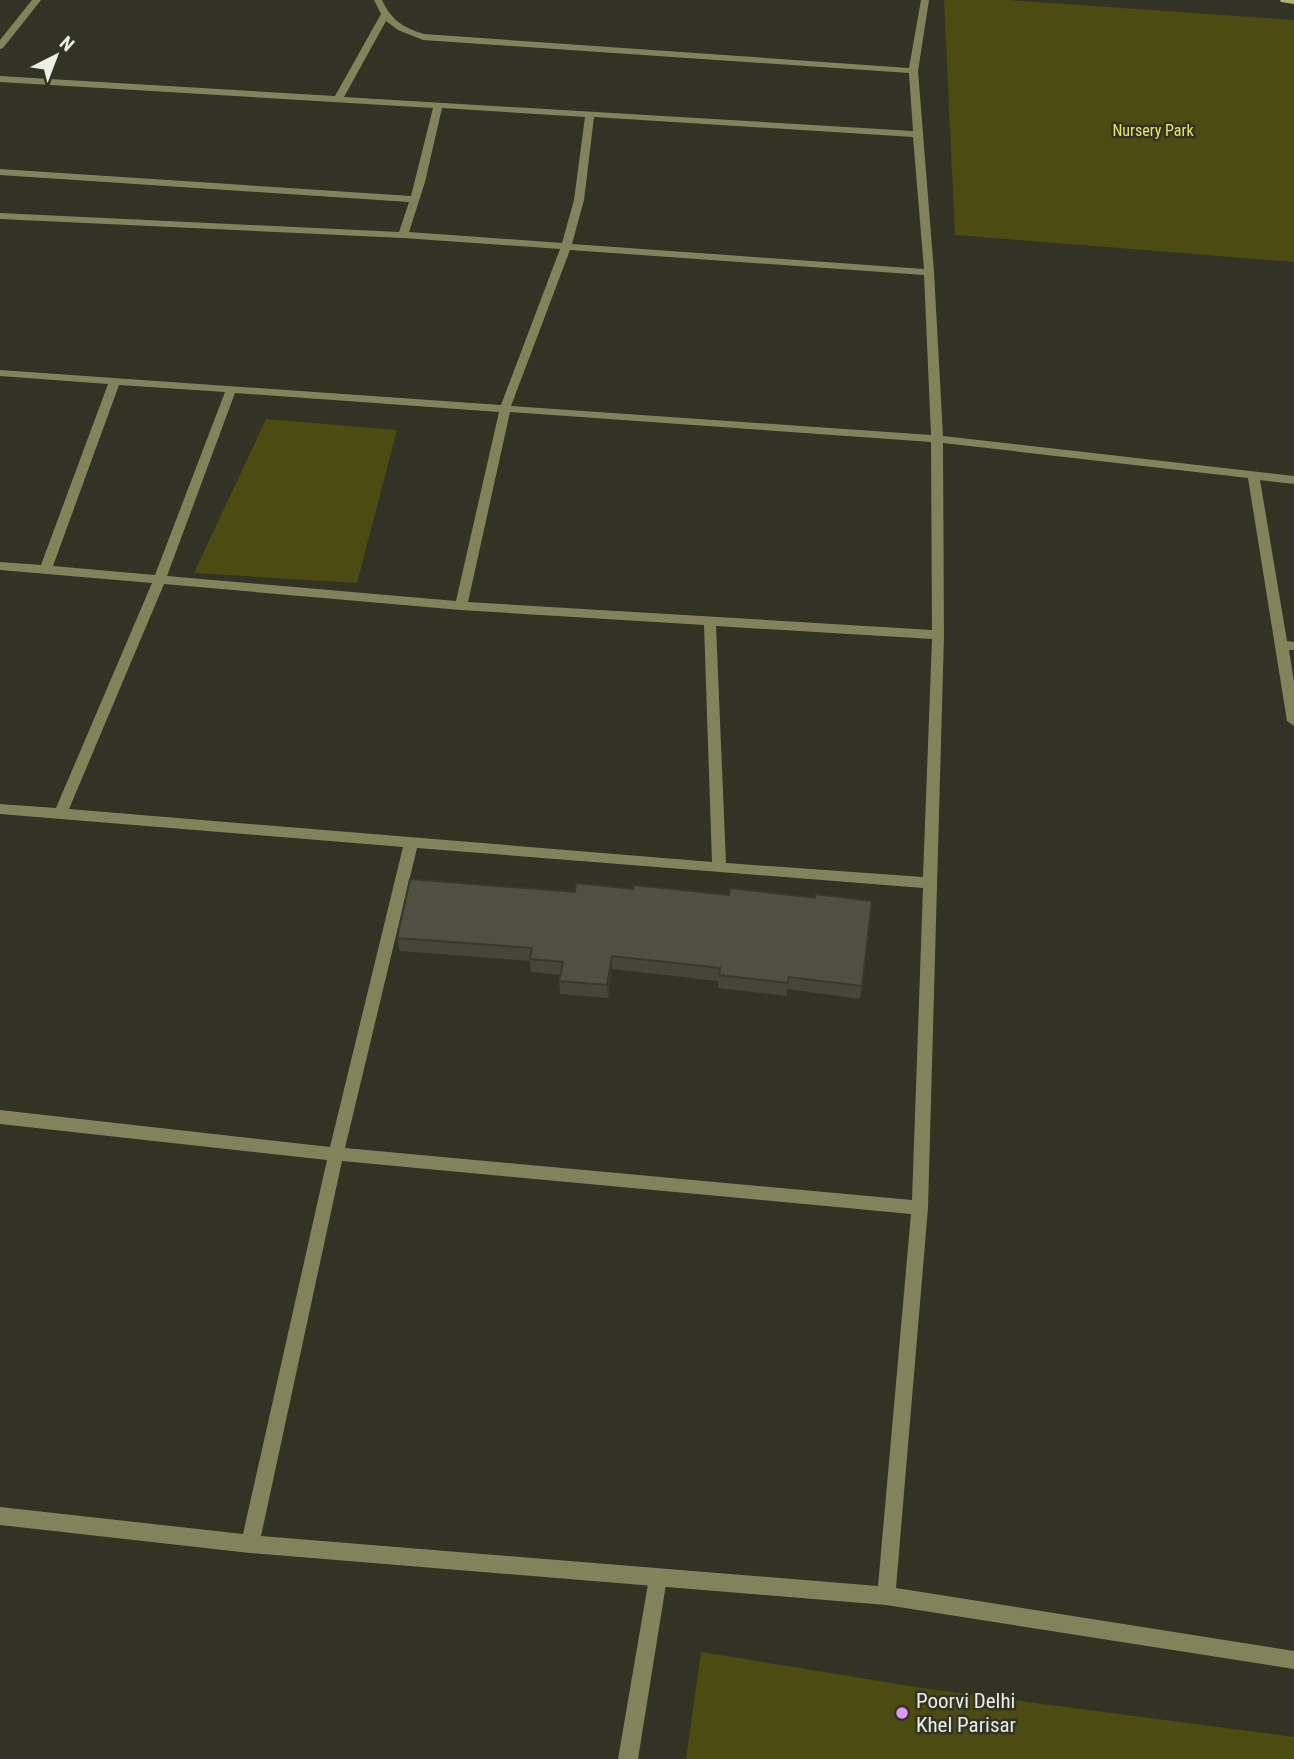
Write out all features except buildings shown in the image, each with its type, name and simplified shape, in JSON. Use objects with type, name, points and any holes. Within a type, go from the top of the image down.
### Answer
[{"type":"main road","points":[[1284,0],[1294,1]]},
{"type":"street","points":[[0,46],[37,0]]},
{"type":"street","points":[[378,0],[384,16],[401,29],[423,37],[464,42],[913,71]]},
{"type":"street","points":[[886,1596],[920,1208],[938,635],[937,439],[929,272],[913,71],[925,0]]},
{"type":"street","points":[[338,100],[384,16]]},
{"type":"street","points":[[0,79],[917,134]]},
{"type":"street","points":[[403,235],[415,199],[438,106]]},
{"type":"street","points":[[461,606],[505,408],[566,247],[579,200],[590,115]]},
{"type":"street","points":[[0,172],[415,199]]},
{"type":"street","points":[[0,216],[403,235],[929,272]]},
{"type":"street","points":[[0,373],[937,439],[1254,478],[1294,480]]},
{"type":"street","points":[[45,571],[115,381]]},
{"type":"street","points":[[60,814],[159,582],[231,390]]},
{"type":"street","points":[[1254,478],[1294,721]]},
{"type":"street","points":[[0,566],[159,582],[461,606],[938,635]]},
{"type":"street","points":[[710,621],[719,869]]},
{"type":"street","points":[[1280,645],[1294,646]]},
{"type":"street","points":[[0,809],[719,869],[931,883]]},
{"type":"street","points":[[250,1544],[336,1154],[411,844]]},
{"type":"street","points":[[0,1117],[336,1154],[920,1208]]},
{"type":"street","points":[[0,1516],[250,1544],[886,1596],[1294,1660]]},
{"type":"street","points":[[628,1759],[658,1578]]},
{"type":"green space","name":"Nursery Park","points":[[944,0],[1009,0],[1294,20],[1294,262],[955,235]]},
{"type":"green space","points":[[266,419],[397,430],[357,583],[194,573]]},
{"type":"green space","name":"Poorvi Delhi Khel Parisar","points":[[701,1652],[929,1689],[1294,1737],[1294,1759],[686,1759]]},
{"type":"place","name":"Poorvi Delhi Khel Parisar","points":[[902,1713]]}]
